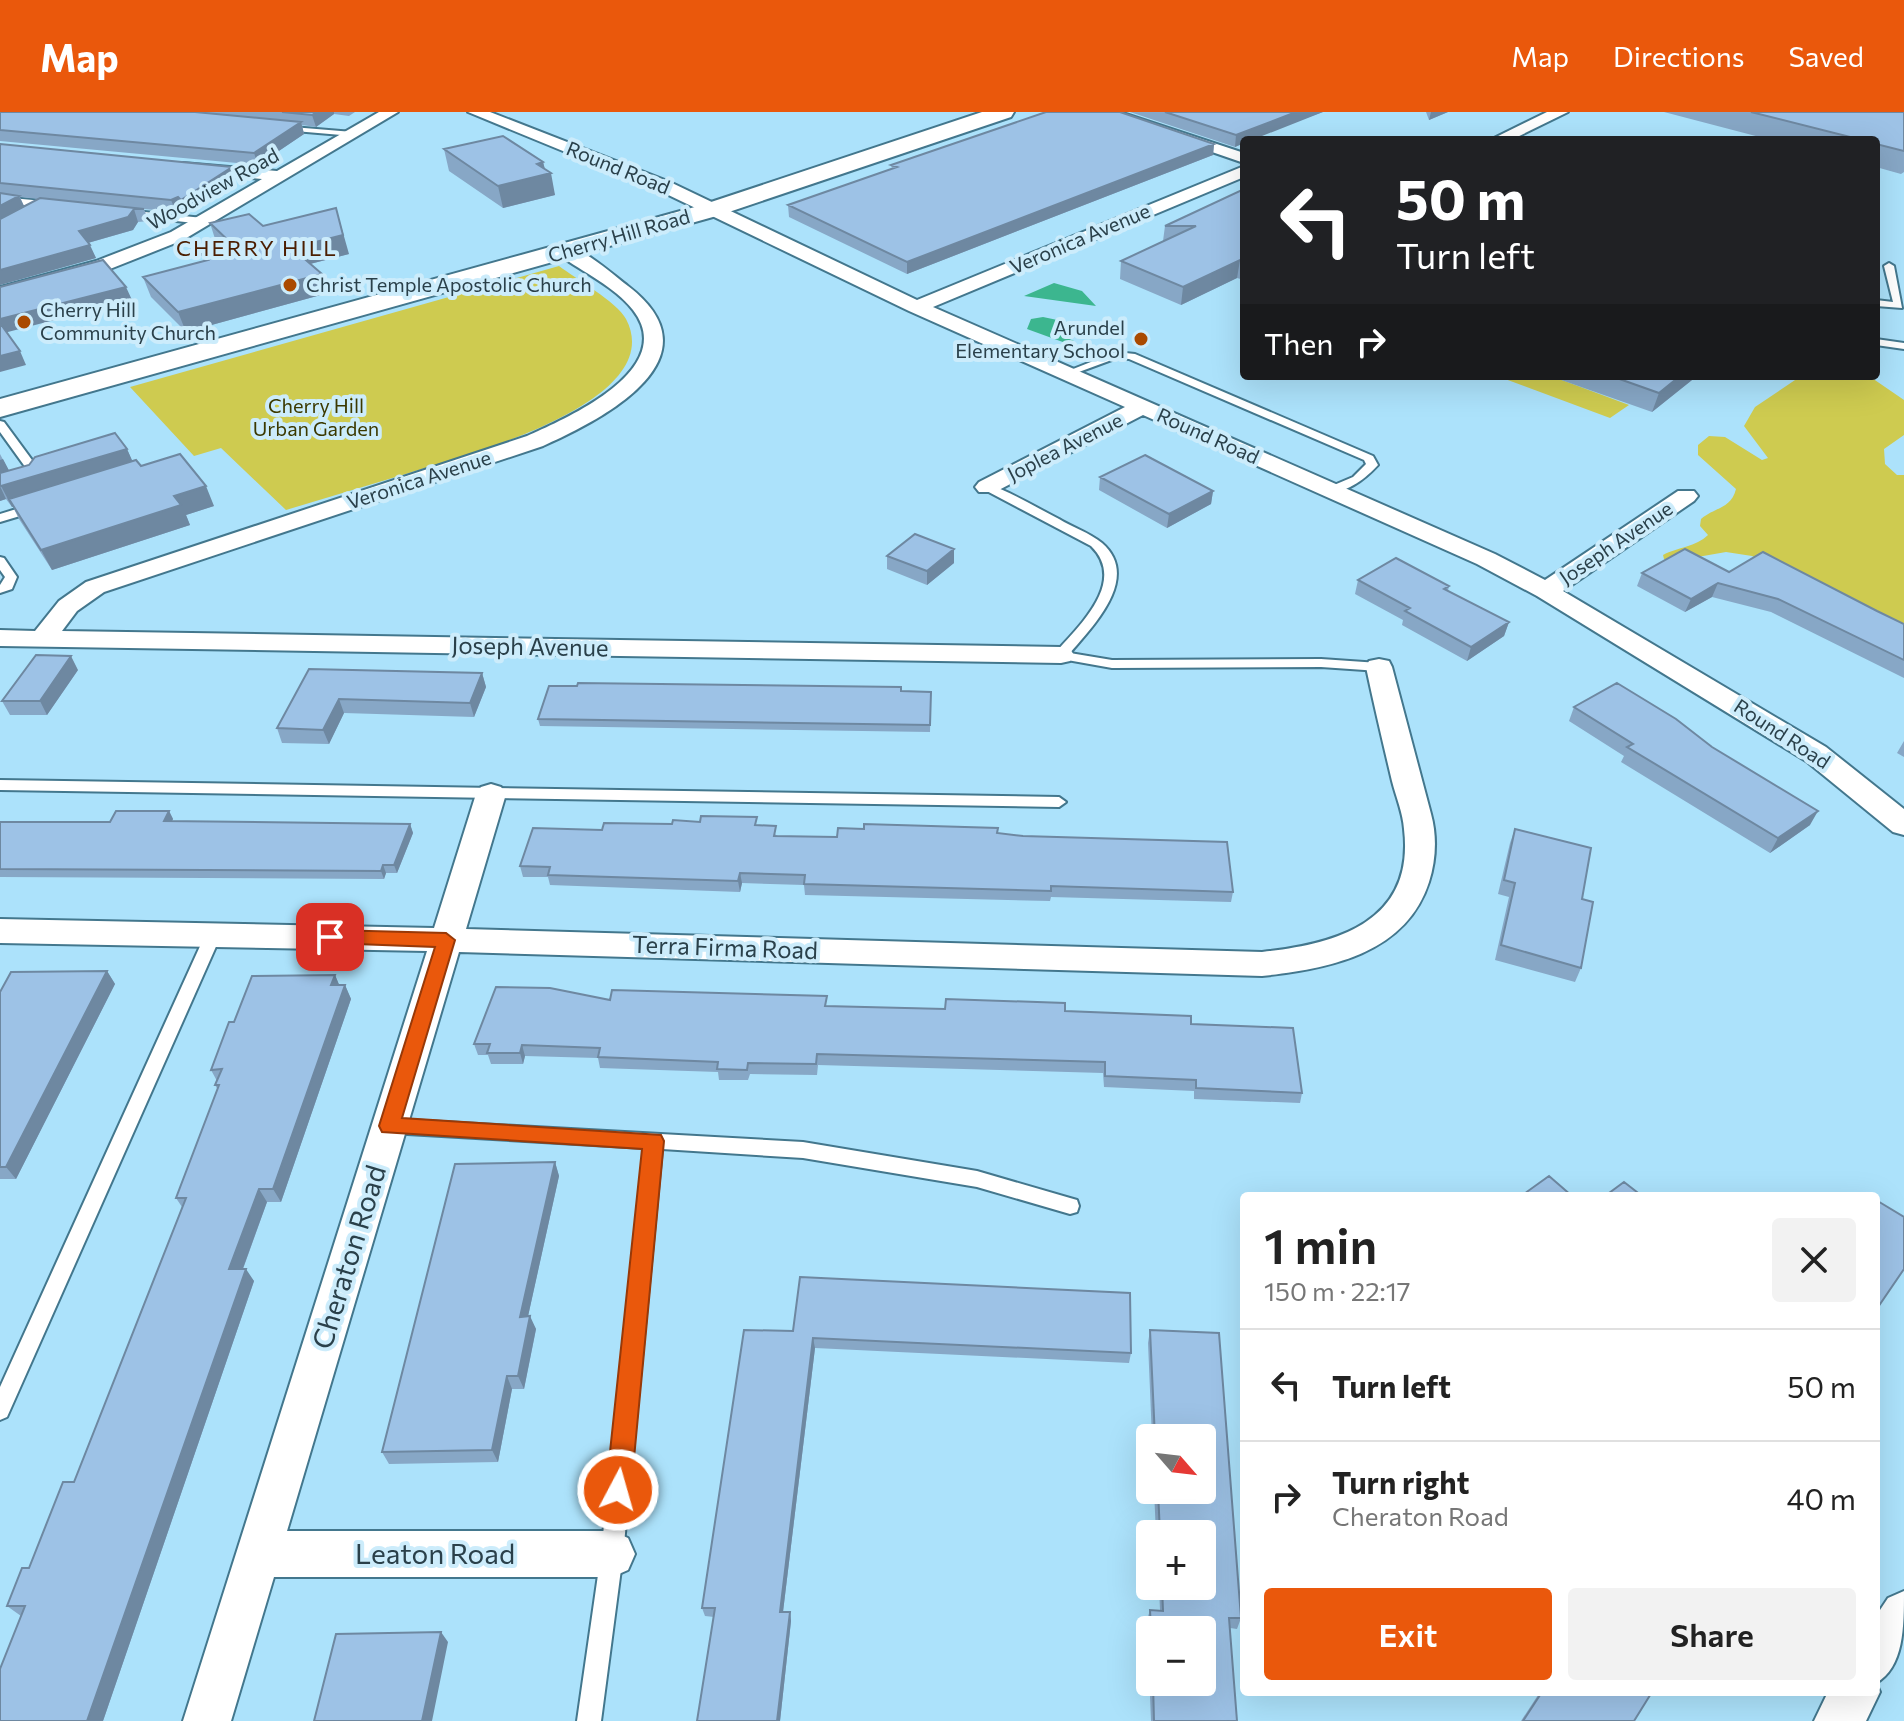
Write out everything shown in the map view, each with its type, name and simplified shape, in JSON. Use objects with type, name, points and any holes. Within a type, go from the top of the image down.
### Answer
[{"type":"street","name":"Woodview Road","points":[[0,293],[145,251],[203,221],[390,112]]},
{"type":"street","name":"Round Road","points":[[476,112],[640,176],[916,307],[1486,559],[1546,591],[1816,754],[1904,825]]},
{"type":"street","name":"Cherry Hill Road","points":[[0,408],[711,210],[1003,112]]},
{"type":"street","points":[[1104,112],[1240,157]]},
{"type":"street","points":[[1507,136],[1560,112]]},
{"type":"street","points":[[172,165],[282,176]]},
{"type":"street","name":"Veronica Avenue","points":[[916,307],[1240,173]]},
{"type":"street","name":"Veronica Avenue","points":[[42,639],[68,606],[95,587],[535,441],[570,426],[616,397],[645,367],[653,352],[654,335],[650,321],[640,307],[566,251]]},
{"type":"street","name":"Joplea Avenue","points":[[987,487],[1143,407]]},
{"type":"street","name":"Joseph Avenue","points":[[1546,591],[1686,496]]},
{"type":"street","name":"Joseph Avenue","points":[[0,638],[1061,655]]},
{"type":"street","name":"Terra Firma Road","points":[[0,931],[214,933],[1262,964],[1300,961],[1348,949],[1382,929],[1403,907],[1416,879],[1420,833],[1379,667]]},
{"type":"street","name":"Cheraton Road","points":[[207,1721],[491,794]]},
{"type":"street","name":"Leaton Road","points":[[258,1554],[612,1554]]},
{"type":"street","points":[[1880,1653],[1904,1614]]},
{"type":"street","points":[[1838,1721],[1854,1696]]},
{"type":"lane","points":[[274,127],[353,134]]},
{"type":"lane","points":[[0,200],[59,206]]},
{"type":"lane","points":[[22,217],[44,204]]},
{"type":"lane","points":[[117,212],[203,221]]},
{"type":"lane","points":[[1889,266],[1901,310]]},
{"type":"lane","points":[[1880,304],[1901,310]]},
{"type":"lane","points":[[1880,343],[1904,346]]},
{"type":"lane","points":[[1068,373],[1116,355],[1131,356],[1369,458],[1372,465],[1357,479],[1331,490]]},
{"type":"lane","points":[[0,424],[37,475],[34,481],[0,491]]},
{"type":"lane","points":[[987,487],[1095,543],[1108,558],[1112,580],[1105,598],[1061,655],[1112,664],[1321,663],[1379,667]]},
{"type":"lane","points":[[0,518],[45,504]]},
{"type":"lane","points":[[0,561],[11,577],[8,586],[0,589]]},
{"type":"lane","points":[[0,785],[1059,802]]},
{"type":"lane","points":[[0,1410],[214,933]]},
{"type":"lane","points":[[390,1126],[803,1150],[977,1179],[1070,1206]]},
{"type":"lane","points":[[589,1721],[612,1554],[654,1141]]},
{"type":"green space","name":"Cherry Hill Urban Garden","points":[[559,266],[605,298],[626,319],[631,349],[618,376],[590,400],[553,422],[512,439],[286,510],[221,448],[194,456],[130,387]]},
{"type":"green space","points":[[1508,380],[1562,380],[1629,405],[1610,418]]},
{"type":"green space","points":[[1795,380],[1875,380],[1904,400],[1904,435],[1884,449],[1885,464],[1897,475],[1904,475],[1904,631],[1752,556],[1726,552],[1669,562],[1664,559],[1663,555],[1708,535],[1700,526],[1701,519],[1734,496],[1736,489],[1698,455],[1698,445],[1709,436],[1725,437],[1762,460],[1768,458],[1744,426],[1755,407]]},
{"type":"shaded area","points":[[1054,283],[1082,291],[1096,306],[1024,296]]},
{"type":"shaded area","points":[[1043,317],[1091,327],[1091,332],[1083,336],[1053,332],[1074,341],[1071,345],[1027,329],[1031,319]]},
{"type":"building","points":[[0,112],[195,112],[301,122],[254,153],[0,130]]},
{"type":"building","points":[[282,112],[317,112],[312,115]]},
{"type":"building","points":[[1046,112],[1120,112],[1214,144],[907,262],[788,205],[897,167],[891,165]]},
{"type":"building","points":[[1165,112],[1296,112],[1236,135]]},
{"type":"building","points":[[1751,112],[1904,112],[1904,151],[1880,145],[1880,136],[1846,136]]},
{"type":"building","points":[[503,136],[543,162],[537,164],[551,173],[498,186],[444,149]]},
{"type":"building","points":[[0,144],[232,167],[181,200],[178,197],[171,200],[0,183]]},
{"type":"building","points":[[1240,191],[1240,260],[1183,287],[1121,261],[1196,226],[1165,226]]},
{"type":"building","points":[[0,193],[19,196],[0,206]]},
{"type":"building","points":[[40,198],[144,209],[134,209],[128,217],[79,231],[90,245],[0,270],[0,219]]},
{"type":"building","points":[[336,208],[343,235],[292,248],[322,274],[178,312],[143,277],[208,260],[201,254],[234,246],[210,223],[249,214],[263,226]]},
{"type":"building","points":[[103,260],[126,287],[0,319],[0,287]]},
{"type":"building","points":[[0,323],[20,351],[0,356]]},
{"type":"building","points":[[1622,380],[1675,380],[1659,393]]},
{"type":"building","points":[[115,433],[127,449],[0,485],[0,473],[29,465],[35,457]]},
{"type":"building","points":[[180,454],[206,486],[174,496],[181,505],[41,550],[9,499],[136,460],[141,466]]},
{"type":"building","points":[[1145,455],[1213,491],[1169,514],[1100,477]]},
{"type":"building","points":[[915,534],[954,549],[927,571],[887,556]]},
{"type":"building","points":[[1685,549],[1729,572],[1763,552],[1904,624],[1904,660],[1778,599],[1718,583],[1691,599],[1642,573]]},
{"type":"building","points":[[1396,558],[1449,586],[1444,589],[1509,622],[1471,647],[1405,611],[1410,608],[1358,580]]},
{"type":"building","points":[[36,655],[71,656],[40,701],[2,701]]},
{"type":"building","points":[[309,669],[482,673],[470,703],[339,699],[323,730],[277,728]]},
{"type":"building","points":[[578,683],[901,687],[901,691],[931,692],[930,725],[538,719],[549,686],[577,686]]},
{"type":"building","points":[[1617,683],[1676,719],[1712,747],[1818,811],[1778,838],[1627,747],[1633,744],[1574,707]]},
{"type":"building","points":[[116,811],[169,811],[164,821],[410,824],[394,865],[383,865],[381,871],[0,869],[0,822],[110,822]]},
{"type":"building","points":[[701,816],[757,817],[755,825],[776,826],[774,836],[837,837],[838,828],[864,829],[864,824],[998,828],[997,833],[1023,836],[1227,842],[1233,892],[1051,886],[1051,891],[804,884],[805,875],[740,873],[738,881],[548,875],[550,867],[520,866],[533,828],[602,830],[604,823],[700,822]]},
{"type":"building","points":[[1515,829],[1591,848],[1582,899],[1593,902],[1581,968],[1501,945],[1515,883],[1504,880]]},
{"type":"building","points":[[107,971],[6,1167],[0,1167],[0,992],[11,972]]},
{"type":"building","points":[[335,975],[331,985],[345,985],[273,1189],[259,1189],[229,1269],[246,1269],[87,1721],[0,1721],[0,1669],[25,1606],[7,1606],[22,1568],[29,1568],[63,1482],[74,1482],[186,1198],[176,1198],[219,1085],[215,1085],[222,1069],[211,1070],[229,1022],[234,1022],[252,976]]},
{"type":"building","points":[[496,987],[550,988],[610,1000],[612,990],[827,996],[825,1006],[945,1009],[946,999],[1065,1003],[1065,1011],[1191,1016],[1191,1024],[1293,1028],[1302,1093],[1196,1088],[1196,1080],[1105,1076],[1105,1062],[817,1054],[816,1064],[748,1063],[747,1070],[717,1069],[718,1062],[598,1057],[600,1048],[522,1045],[520,1053],[487,1053],[490,1044],[474,1044]]},
{"type":"building","points":[[555,1162],[520,1317],[530,1316],[518,1376],[507,1376],[492,1450],[382,1452],[455,1164]]},
{"type":"building","points":[[1549,1176],[1567,1192],[1527,1192]]},
{"type":"building","points":[[1624,1182],[1637,1192],[1610,1192]]},
{"type":"building","points":[[1880,1202],[1904,1217],[1904,1269],[1880,1304]]},
{"type":"building","points":[[800,1277],[1130,1293],[1131,1353],[813,1338],[780,1612],[790,1612],[777,1721],[697,1721],[715,1608],[702,1608],[744,1330],[793,1331]]},
{"type":"building","points":[[1150,1330],[1219,1333],[1240,1605],[1240,1618],[1229,1618],[1237,1721],[1154,1721],[1153,1696],[1216,1696],[1216,1616],[1150,1616],[1150,1610],[1163,1611],[1163,1600],[1216,1600],[1216,1520],[1159,1520],[1159,1504],[1216,1504],[1216,1424],[1154,1424]]},
{"type":"building","points":[[441,1632],[422,1721],[314,1721],[336,1634]]},
{"type":"building","points":[[1539,1696],[1650,1696],[1634,1721],[1523,1721]]},
{"type":"place","name":"Christ Temple Apostolic Church","points":[[290,285]]},
{"type":"place","name":"Cherry Hill Community Church","points":[[24,322]]},
{"type":"place","name":"Arundel Elementary School","points":[[1141,339]]},
{"type":"district","name":"CHERRY HILL","points":[[257,248]]},
{"type":"route","points":[[330,937],[446,940],[390,1126],[654,1141],[618,1490]]}]
